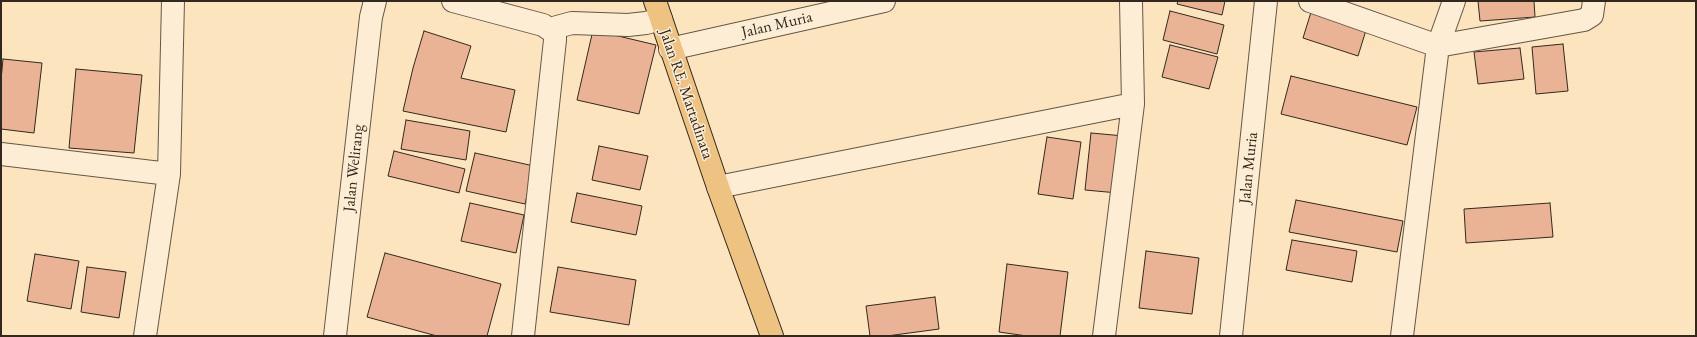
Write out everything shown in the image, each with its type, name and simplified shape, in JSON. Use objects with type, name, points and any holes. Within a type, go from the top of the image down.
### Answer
[{"type":"main road","name":"Jalan RE. Martadinata","points":[[658,10],[718,187],[772,336]]},
{"type":"street","points":[[145,336],[169,174],[173,1]]},
{"type":"street","name":"Jalan Welirang","points":[[335,336],[371,17],[375,1]]},
{"type":"street","points":[[453,1],[543,25],[552,31],[555,40],[523,336]]},
{"type":"street","name":"Jalan Muria","points":[[670,49],[853,4],[884,1]]},
{"type":"street","points":[[1104,336],[1133,104],[1131,1]]},
{"type":"street","name":"Jalan Muria","points":[[1232,336],[1266,1]]},
{"type":"street","points":[[1310,1],[1438,46],[1584,20],[1592,15],[1594,1]]},
{"type":"street","points":[[1402,336],[1438,46],[1454,1]]},
{"type":"street","points":[[552,31],[557,27],[572,23],[628,25],[646,23],[658,10]]},
{"type":"street","points":[[718,187],[1133,104]]},
{"type":"street","points":[[1,154],[169,174]]},
{"type":"building","points":[[1178,1],[1225,1],[1222,15],[1177,4]]},
{"type":"building","points":[[1478,1],[1534,1],[1535,17],[1480,21]]},
{"type":"building","points":[[1312,9],[1367,27],[1358,56],[1303,38]]},
{"type":"building","points":[[1170,11],[1224,25],[1217,54],[1163,40]]},
{"type":"building","points":[[593,30],[656,45],[639,114],[577,100]]},
{"type":"building","points":[[424,31],[471,46],[461,78],[515,90],[506,132],[403,111],[413,68]]},
{"type":"building","points":[[1563,44],[1568,91],[1536,94],[1532,47]]},
{"type":"building","points":[[1170,45],[1218,57],[1209,89],[1162,77]]},
{"type":"building","points":[[1520,48],[1524,79],[1478,84],[1474,52]]},
{"type":"building","points":[[3,59],[42,63],[34,133],[1,129],[1,80]]},
{"type":"building","points":[[76,69],[142,75],[134,153],[69,148]]},
{"type":"building","points":[[1291,76],[1417,107],[1407,145],[1281,114]]},
{"type":"building","points":[[406,120],[470,131],[466,160],[401,149]]},
{"type":"building","points":[[1091,133],[1124,136],[1118,193],[1085,190]]},
{"type":"building","points":[[1047,137],[1081,142],[1073,199],[1038,194]]},
{"type":"building","points":[[599,146],[648,156],[640,190],[592,180]]},
{"type":"building","points":[[394,151],[465,169],[459,193],[388,176]]},
{"type":"building","points":[[475,153],[534,166],[525,204],[466,191]]},
{"type":"building","points":[[577,193],[642,206],[636,235],[571,222]]},
{"type":"building","points":[[1296,200],[1403,221],[1397,252],[1289,232]]},
{"type":"building","points":[[470,203],[524,215],[516,253],[461,241]]},
{"type":"building","points":[[1550,203],[1553,237],[1466,243],[1464,209]]},
{"type":"building","points":[[1292,240],[1357,251],[1352,282],[1286,270]]},
{"type":"building","points":[[1146,251],[1199,258],[1192,314],[1139,308]]},
{"type":"building","points":[[385,253],[501,284],[487,336],[437,336],[367,317]]},
{"type":"building","points":[[35,254],[79,261],[71,309],[27,301]]},
{"type":"building","points":[[1007,264],[1068,272],[1060,336],[1027,336],[999,332]]},
{"type":"building","points":[[87,267],[126,272],[119,318],[81,312]]},
{"type":"building","points":[[558,267],[636,280],[629,325],[550,312]]},
{"type":"building","points":[[935,297],[939,329],[887,336],[870,336],[866,306]]}]
